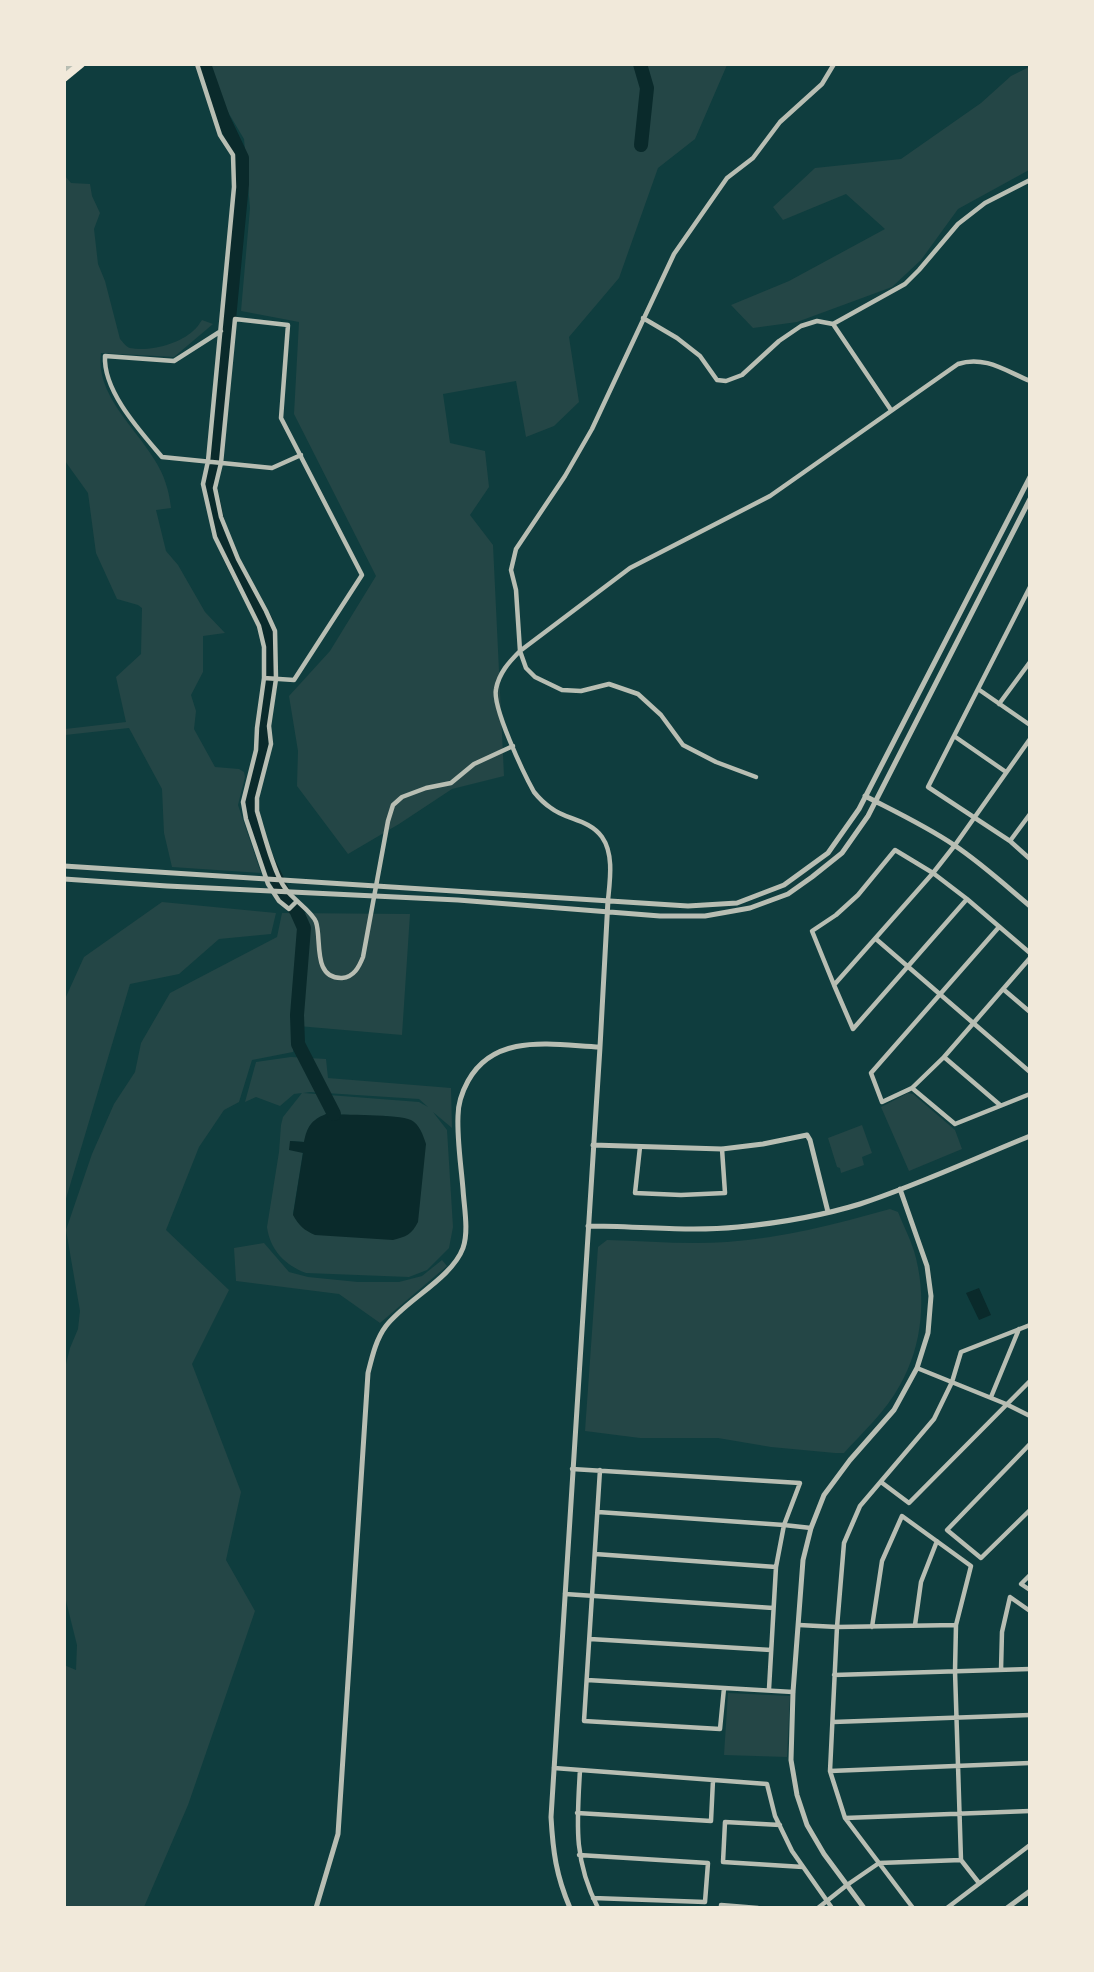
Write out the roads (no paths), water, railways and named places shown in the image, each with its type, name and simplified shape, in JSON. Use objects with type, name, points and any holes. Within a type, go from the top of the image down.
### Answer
[{"type":"highway","points":[[64,78],[81,64]]},
{"type":"street","points":[[64,71],[72,64]]},
{"type":"street","points":[[197,64],[220,135],[233,155],[234,187],[208,461],[203,484],[215,537],[259,626],[264,646],[264,678],[256,750],[243,802],[246,819],[268,884],[279,901],[289,909],[297,901]]},
{"type":"street","points":[[756,777],[716,762],[683,745],[661,715],[638,694],[609,684],[580,691],[562,690],[535,677],[526,668],[520,651],[516,590],[511,570],[516,549],[565,476],[592,429],[674,255],[727,178],[753,158],[780,123],[822,84],[834,64]]},
{"type":"street","points":[[643,318],[677,338],[700,356],[717,380],[726,381],[741,375],[779,341],[801,326],[817,321],[832,324],[905,284],[920,270],[958,224],[984,203],[1029,180]]},
{"type":"street","points":[[264,678],[276,679],[294,680],[362,575],[281,418],[288,326],[235,319],[221,463],[215,488],[221,517],[238,559],[275,631],[276,679],[269,726],[271,744],[257,798],[257,810],[284,888],[316,921],[321,964],[327,974],[336,978],[348,977],[358,969],[363,957],[388,821],[393,805],[402,797],[451,783],[474,764],[513,746]]},
{"type":"street","points":[[832,324],[891,410]]},
{"type":"street","points":[[221,331],[174,362],[105,356],[105,368],[124,411],[162,457],[272,468],[301,455]]},
{"type":"street","points":[[570,1908],[559,1882],[553,1849],[551,1817],[600,1047],[609,852],[601,836],[584,822],[552,810],[535,793],[497,710],[496,690],[505,667],[520,651],[630,568],[770,496],[958,364],[968,361],[985,362],[1029,381]]},
{"type":"street","points":[[64,866],[688,906],[737,903],[784,885],[828,853],[859,809],[1029,477]]},
{"type":"street","points":[[64,879],[458,900],[660,916],[705,916],[750,908],[788,894],[842,853],[868,816],[1029,499]]},
{"type":"street","points":[[1029,587],[928,787],[1010,841],[1029,859]]},
{"type":"street","points":[[999,704],[1029,662]]},
{"type":"street","points":[[978,689],[1029,725]]},
{"type":"street","points":[[954,736],[1006,772]]},
{"type":"street","points":[[834,985],[933,873],[1029,739]]},
{"type":"street","points":[[865,796],[954,845],[987,869],[1029,906]]},
{"type":"street","points":[[1010,841],[1029,813]]},
{"type":"street","points":[[967,899],[853,1029],[812,931],[836,915],[858,895],[895,850],[933,873],[967,899],[1029,953]]},
{"type":"street","points":[[999,927],[871,1073],[882,1102],[912,1088],[944,1057],[1029,958]]},
{"type":"street","points":[[876,939],[1029,1072]]},
{"type":"street","points":[[1003,989],[1029,1012]]},
{"type":"street","points":[[316,1908],[338,1834],[368,1373],[373,1352],[385,1327],[454,1263],[463,1247],[465,1224],[458,1115],[461,1094],[473,1072],[486,1058],[507,1047],[537,1044],[600,1047]]},
{"type":"street","points":[[944,1057],[1000,1106]]},
{"type":"street","points":[[912,1088],[955,1124],[1029,1094]]},
{"type":"street","points":[[593,1145],[722,1149],[807,1135],[828,1212]]},
{"type":"street","points":[[588,1226],[680,1230],[738,1227],[786,1221],[859,1204],[1029,1136]]},
{"type":"street","points":[[640,1147],[635,1193],[681,1195],[725,1192],[722,1149]]},
{"type":"street","points":[[864,1908],[824,1854],[807,1825],[797,1795],[791,1760],[793,1692],[803,1560],[811,1528],[824,1495],[850,1460],[894,1410],[917,1368],[928,1333],[931,1296],[927,1266],[900,1189]]},
{"type":"street","points":[[913,1908],[845,1818],[830,1771],[834,1675],[844,1543],[860,1506],[934,1419],[952,1382],[961,1352],[1029,1325]]},
{"type":"street","points":[[991,1397],[1019,1329]]},
{"type":"street","points":[[917,1368],[991,1397],[1029,1416]]},
{"type":"street","points":[[881,1482],[909,1503],[1029,1381]]},
{"type":"street","points":[[1029,1444],[947,1530],[981,1558],[1029,1510]]},
{"type":"street","points":[[572,1469],[800,1483],[784,1525],[776,1567],[769,1689]]},
{"type":"street","points":[[600,1470],[584,1721],[720,1729],[724,1688]]},
{"type":"street","points":[[598,1512],[811,1528]]},
{"type":"street","points":[[872,1627],[882,1561],[902,1516],[971,1566],[956,1625],[955,1671],[962,1860],[979,1883]]},
{"type":"street","points":[[915,1625],[921,1582],[937,1541]]},
{"type":"street","points":[[595,1554],[776,1567]]},
{"type":"street","points":[[1029,1575],[1021,1584],[1029,1590]]},
{"type":"street","points":[[564,1594],[773,1608]]},
{"type":"street","points":[[1001,1670],[1002,1632],[1010,1597],[1029,1611]]},
{"type":"street","points":[[799,1625],[837,1628],[956,1625]]},
{"type":"street","points":[[590,1639],[771,1650]]},
{"type":"street","points":[[834,1675],[1029,1669]]},
{"type":"street","points":[[587,1680],[793,1692]]},
{"type":"street","points":[[832,1722],[1029,1715]]},
{"type":"street","points":[[830,1771],[1029,1764]]},
{"type":"street","points":[[554,1768],[767,1784],[780,1826],[792,1851],[832,1908]]},
{"type":"street","points":[[580,1770],[577,1813],[579,1855],[585,1881],[598,1908]]},
{"type":"street","points":[[577,1813],[711,1821],[713,1780]]},
{"type":"street","points":[[845,1818],[1029,1811]]},
{"type":"street","points":[[780,1826],[725,1822],[723,1862],[803,1867]]},
{"type":"street","points":[[947,1908],[1029,1845]]},
{"type":"street","points":[[579,1855],[708,1863],[705,1902],[593,1898]]},
{"type":"street","points":[[818,1908],[879,1863],[962,1860]]},
{"type":"street","points":[[1007,1908],[1029,1891]]},
{"type":"street","points":[[721,1908],[721,1905],[758,1908]]},
{"type":"waterway","points":[[204,64],[223,118],[242,158],[242,184],[218,433],[210,486],[217,519],[228,553],[266,621],[270,639],[270,686],[261,755],[249,801],[266,857],[304,928],[297,1015],[298,1044],[334,1114]]},
{"type":"waterway","points":[[640,64],[647,88],[641,145]]}]
